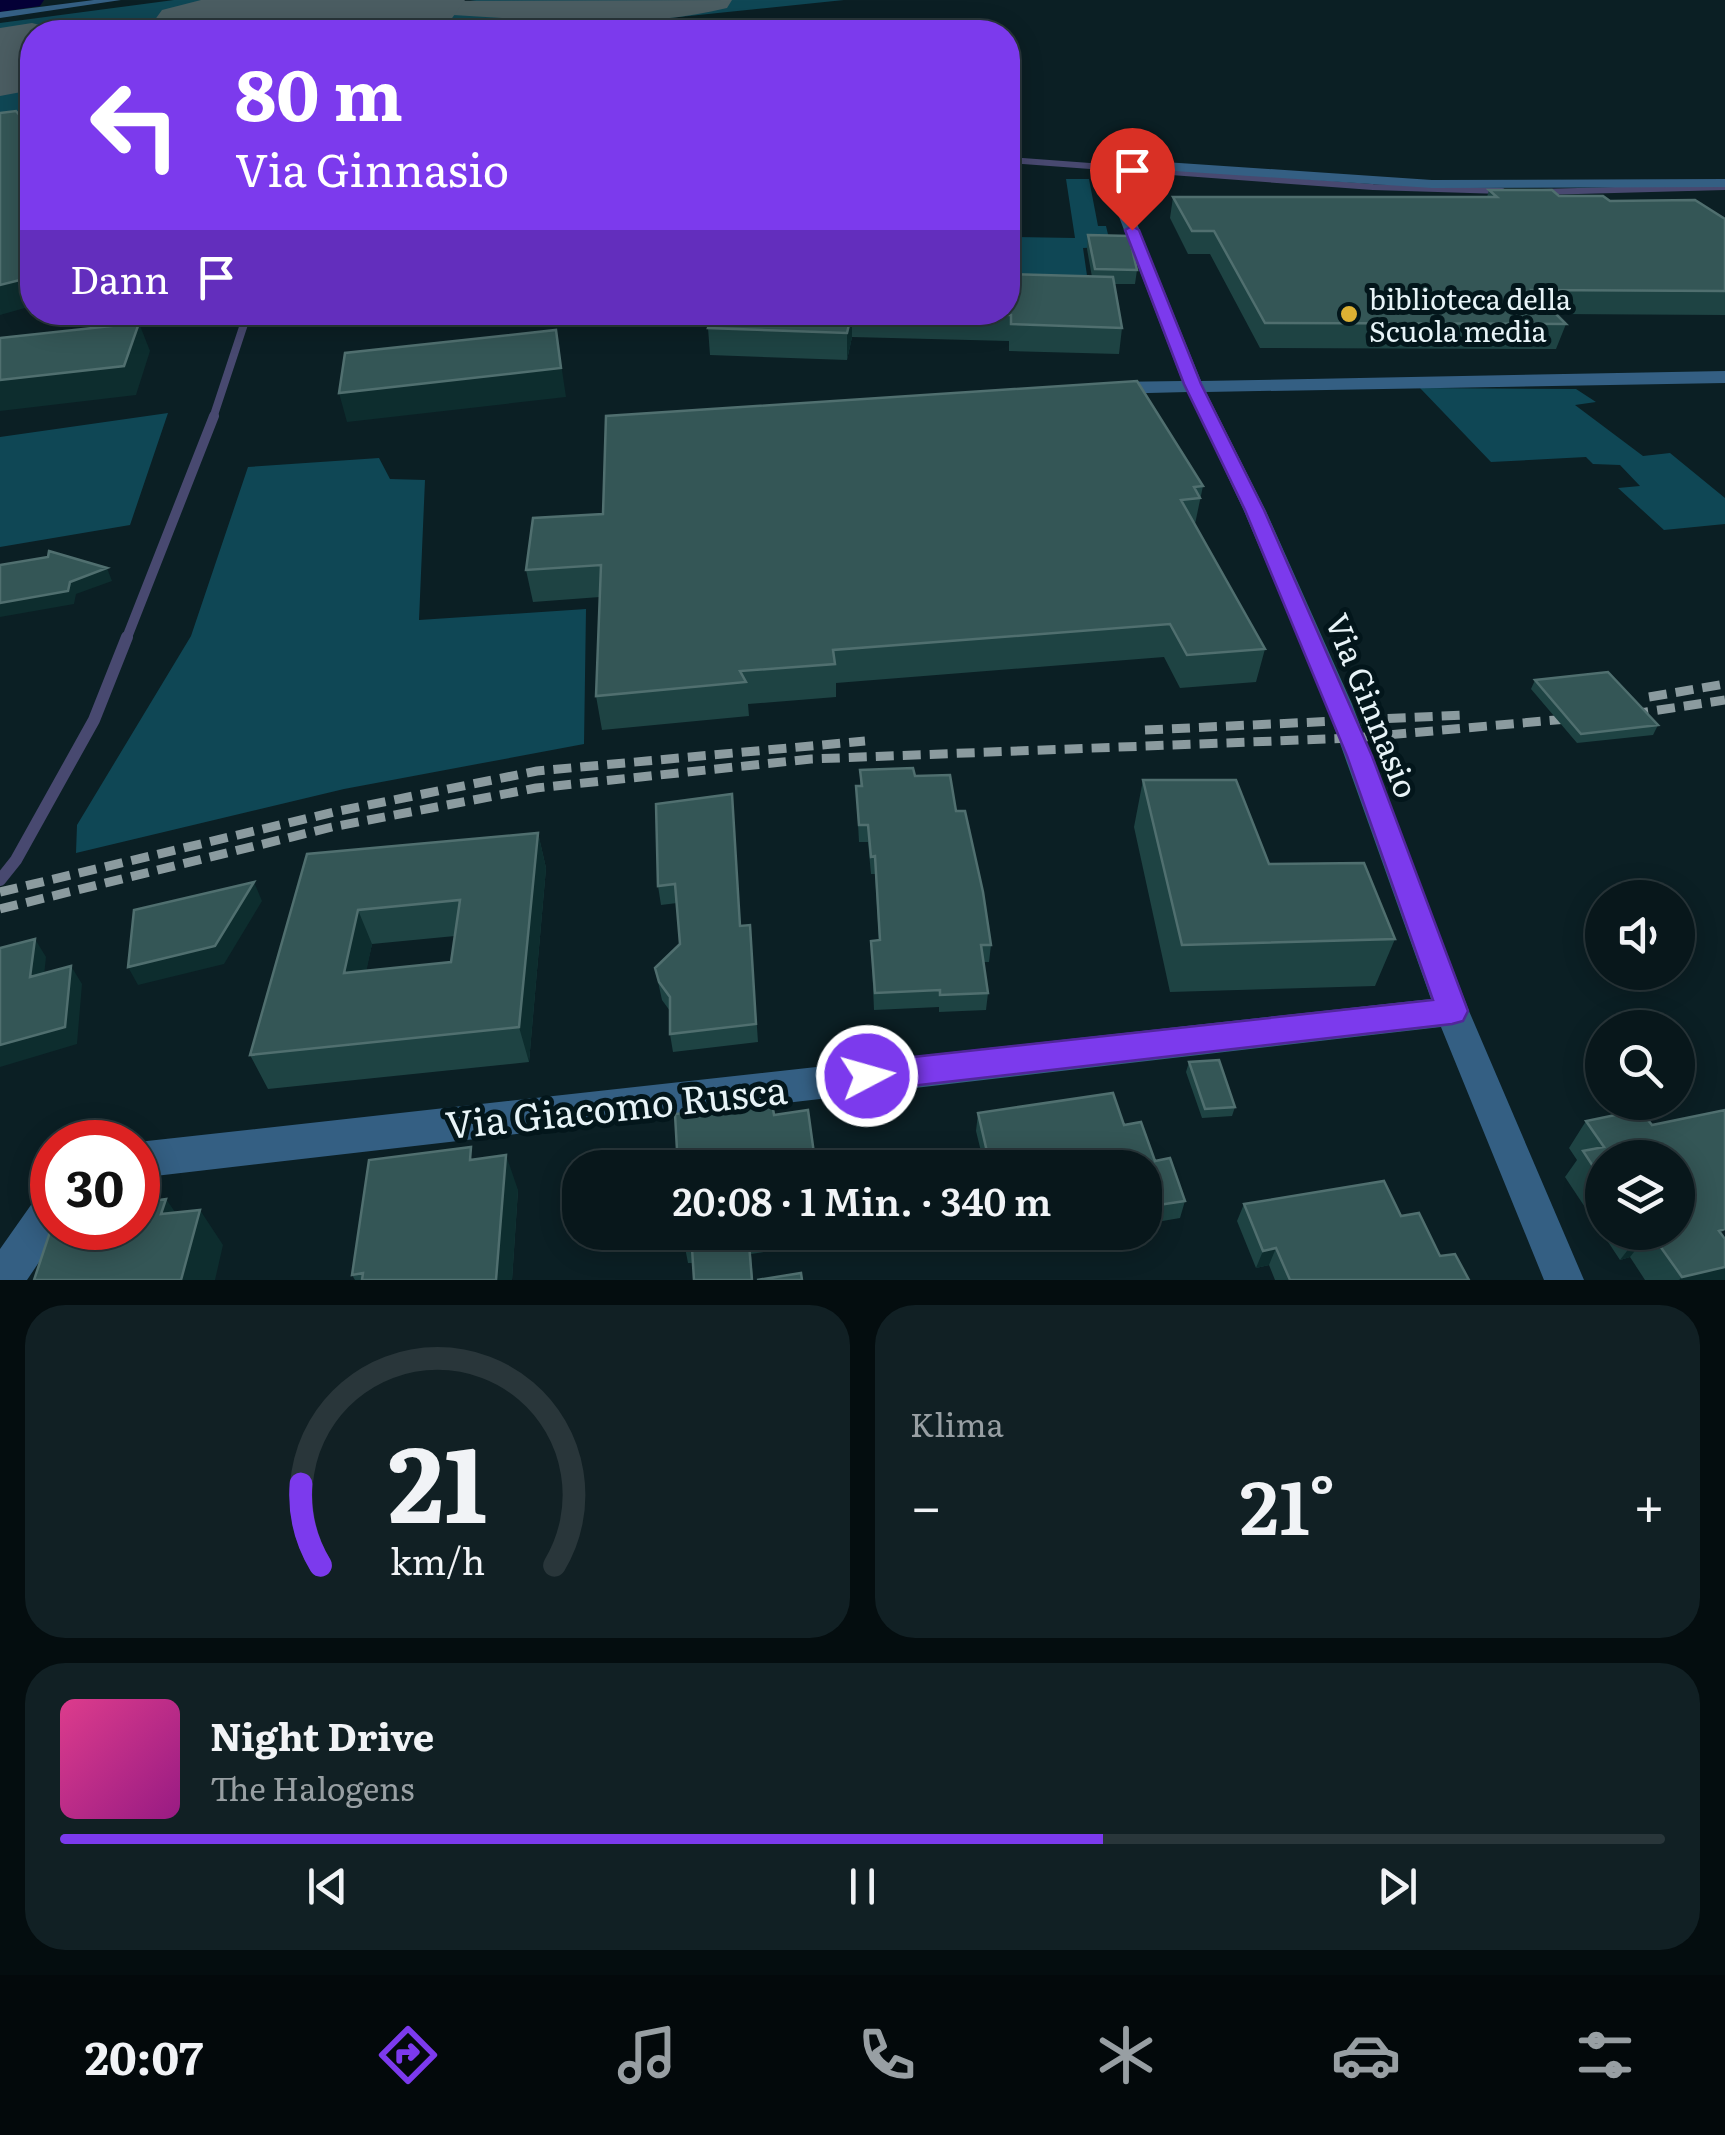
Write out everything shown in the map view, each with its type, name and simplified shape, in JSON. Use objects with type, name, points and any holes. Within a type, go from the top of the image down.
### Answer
[{"type":"street","points":[[0,16],[116,0]]},
{"type":"street","name":"Via Ginnasio","points":[[1564,1280],[1452,1011],[1339,704],[1254,510],[1193,384],[1108,168],[1432,184],[1725,183]]},
{"type":"street","points":[[1079,390],[1193,384],[1725,377]]},
{"type":"street","name":"Via Giacomo Rusca","points":[[160,1158],[1452,1011]]},
{"type":"street","points":[[3,1280],[30,1240]]},
{"type":"shaded area","points":[[174,0],[366,0],[228,20],[23,20]]},
{"type":"shaded area","points":[[476,0],[844,0],[650,20],[344,20]]},
{"type":"shaded area","points":[[20,20],[20,51],[0,54],[0,23]]},
{"type":"shaded area","points":[[20,70],[20,120],[0,122],[0,73]]},
{"type":"shaded area","points":[[1066,179],[1089,179],[1098,226],[1106,226],[1111,247],[1083,248],[1090,296],[1020,285],[1020,237],[1075,238]]},
{"type":"shaded area","points":[[1420,388],[1576,389],[1596,402],[1575,405],[1643,456],[1670,453],[1725,498],[1725,524],[1664,530],[1618,488],[1640,486],[1620,465],[1593,464],[1586,457],[1491,462]]},
{"type":"shaded area","points":[[168,413],[130,525],[0,547],[0,437]]},
{"type":"shaded area","points":[[379,458],[390,479],[425,480],[419,620],[586,609],[584,744],[344,789],[76,853],[77,825],[191,636],[248,467]]},
{"type":"building","points":[[16,111],[20,116],[20,280],[0,285],[0,113]]},
{"type":"building","points":[[1489,190],[1552,190],[1559,196],[1603,196],[1610,201],[1695,200],[1725,219],[1725,291],[1532,290],[1566,324],[1265,323],[1214,231],[1192,231],[1173,197],[1497,197]]},
{"type":"building","points":[[1088,235],[1129,236],[1137,270],[1095,269]]},
{"type":"building","points":[[1020,274],[1113,277],[1122,328],[1020,324]]},
{"type":"building","points":[[138,325],[124,366],[0,380],[0,338]]},
{"type":"building","points":[[709,325],[849,325],[847,333],[708,328]]},
{"type":"building","points":[[556,330],[561,368],[339,393],[345,353]]},
{"type":"building","points":[[1137,381],[1203,486],[1194,487],[1200,498],[1181,500],[1265,649],[1187,655],[1170,624],[833,650],[835,664],[740,671],[746,682],[596,696],[601,565],[526,570],[533,518],[603,514],[606,416]]},
{"type":"building","points":[[49,551],[107,568],[70,582],[68,591],[0,603],[0,565],[48,557]]},
{"type":"building","points":[[1608,672],[1658,725],[1581,734],[1535,680]]},
{"type":"building","points":[[913,768],[915,776],[950,775],[956,811],[965,811],[991,945],[981,945],[988,993],[875,993],[871,941],[880,940],[875,856],[871,857],[868,825],[859,825],[856,786],[862,786],[860,770]]},
{"type":"building","points":[[1143,780],[1236,780],[1269,864],[1364,863],[1395,939],[1182,945]]},
{"type":"building","points":[[732,794],[740,926],[750,925],[756,1024],[670,1034],[670,997],[655,968],[680,944],[675,884],[658,886],[656,804]]},
{"type":"building","points":[[538,833],[519,1027],[250,1055],[307,854]],"holes":[[[460,900],[451,962],[344,973],[358,910]]]},
{"type":"building","points":[[254,882],[215,946],[128,967],[134,910]]},
{"type":"building","points":[[35,939],[30,977],[71,966],[65,1027],[0,1045],[0,948]]},
{"type":"building","points":[[1219,1060],[1235,1107],[1205,1109],[1189,1062]]},
{"type":"building","points":[[1113,1093],[1124,1125],[1141,1122],[1151,1150],[987,1150],[978,1113]]},
{"type":"building","points":[[772,1102],[774,1115],[808,1110],[814,1150],[677,1150],[675,1114]]},
{"type":"building","points":[[1725,1110],[1725,1229],[1719,1231],[1725,1239],[1725,1267],[1682,1277],[1663,1250],[1695,1250],[1695,1140],[1599,1140],[1586,1121],[1648,1120],[1652,1125],[1695,1120],[1695,1116]]},
{"type":"building","points":[[471,1147],[470,1160],[506,1155],[496,1280],[362,1280],[363,1273],[352,1275],[369,1160]]},
{"type":"building","points":[[1170,1158],[1185,1201],[1162,1204],[1162,1160]]},
{"type":"building","points":[[1384,1181],[1401,1216],[1419,1213],[1440,1256],[1455,1254],[1469,1280],[1290,1280],[1276,1248],[1263,1251],[1244,1204]]},
{"type":"building","points":[[166,1199],[161,1214],[200,1210],[181,1280],[34,1280],[44,1250],[160,1250],[160,1200]]},
{"type":"building","points":[[692,1250],[750,1250],[752,1280],[694,1280]]},
{"type":"building","points":[[801,1273],[802,1280],[757,1280]]},
{"type":"waterway","points":[[0,4],[31,0]]},
{"type":"waterway","points":[[1020,161],[1373,187],[1502,191]]},
{"type":"waterway","points":[[1541,192],[1725,187]]},
{"type":"waterway","points":[[213,418],[244,325]]},
{"type":"waterway","points":[[126,640],[214,416]]},
{"type":"waterway","points":[[0,880],[16,860],[94,720],[127,637]]},
{"type":"taxiway","points":[[413,1],[629,9],[713,0]]},
{"type":"runway","points":[[280,20],[416,0]]},
{"type":"runway","points":[[0,62],[20,59]]},
{"type":"railway","points":[[1649,697],[1725,684]]},
{"type":"railway","points":[[0,909],[332,827],[536,788],[811,759],[1353,738],[1646,712],[1725,700]]},
{"type":"railway","points":[[1145,730],[1464,715]]},
{"type":"railway","points":[[0,892],[334,812],[537,771],[865,741]]},
{"type":"place","name":"biblioteca della Scuola media","points":[[1349,314]]},
{"type":"route","points":[[867,1076],[1452,1011],[1339,704],[1254,510],[1193,384],[1132,230]]}]
